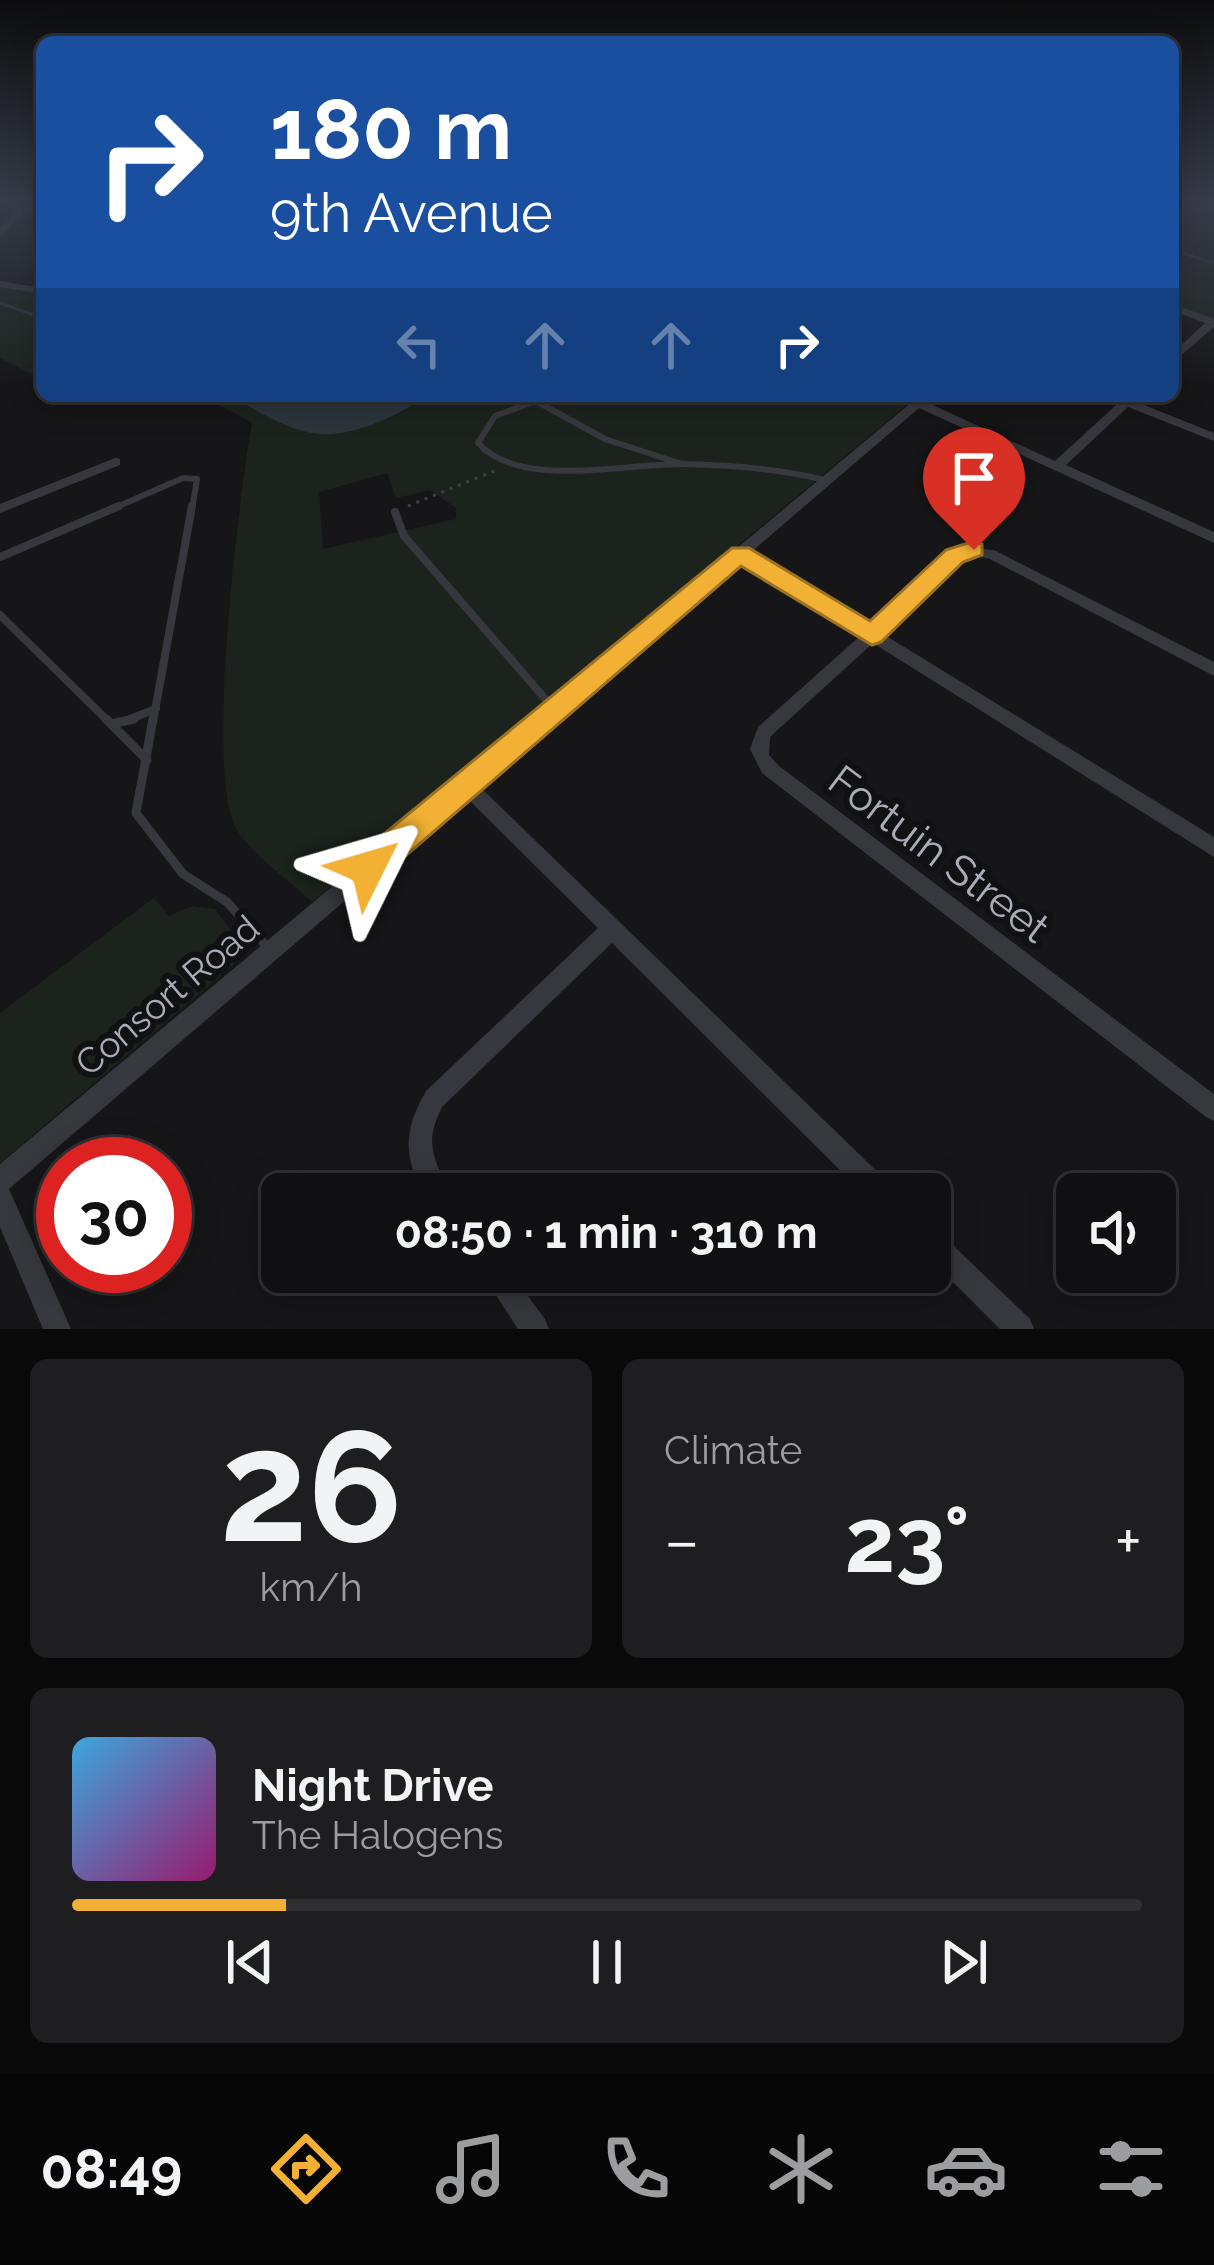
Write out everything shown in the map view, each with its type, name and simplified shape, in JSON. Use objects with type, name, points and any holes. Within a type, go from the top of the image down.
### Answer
[{"type":"street","points":[[0,284],[36,290]]},
{"type":"street","points":[[1179,309],[1213,322],[1179,353]]},
{"type":"street","name":"Consort Road","points":[[0,1180],[918,402]]},
{"type":"street","points":[[928,402],[1214,538]]},
{"type":"street","points":[[1057,466],[1127,402]]},
{"type":"street","points":[[1137,402],[1214,437]]},
{"type":"street","points":[[0,509],[115,462]]},
{"type":"street","points":[[872,635],[954,556],[981,550],[1214,670]]},
{"type":"street","points":[[740,554],[1214,848]]},
{"type":"street","name":"Fortuin Street","points":[[872,635],[764,732],[758,746],[763,763],[1214,1109]]},
{"type":"street","points":[[466,785],[861,1173]]},
{"type":"street","points":[[424,1173],[420,1128],[434,1099],[612,929]]},
{"type":"street","points":[[0,1197],[57,1329]]},
{"type":"street","points":[[951,1262],[1020,1329]]},
{"type":"street","points":[[509,1293],[535,1329]]},
{"type":"lane","points":[[533,402],[495,416],[480,437],[483,454],[512,463],[592,471],[682,464],[787,471],[826,481]]},
{"type":"lane","points":[[538,402],[605,439],[682,464]]},
{"type":"lane","points":[[0,557],[183,478],[197,479],[136,813],[183,874],[227,902],[270,950]]},
{"type":"lane","points":[[394,512],[400,530],[440,581],[555,710]]},
{"type":"lane","points":[[0,615],[147,760]]},
{"type":"lane","points":[[110,723],[131,721],[156,709]]},
{"type":"path","points":[[394,512],[512,463]]},
{"type":"shaded area","points":[[1179,265],[1214,265],[1214,320],[1179,306]]},
{"type":"shaded area","points":[[0,284],[36,290],[36,376],[0,358]]},
{"type":"shaded area","points":[[213,402],[910,402],[312,902],[245,842],[228,803],[224,699],[252,422]],"holes":[[[387,473],[396,498],[430,490],[456,508],[456,519],[323,549],[319,492]]]},
{"type":"shaded area","points":[[243,402],[416,402],[376,423],[333,434],[309,432]]},
{"type":"shaded area","points":[[154,898],[169,916],[192,906],[215,909],[238,940],[233,965],[0,1163],[0,1013]]},
{"type":"waterway","points":[[0,303],[36,316]]},
{"type":"route","points":[[368,868],[740,554],[872,635],[954,556],[974,550]]}]
